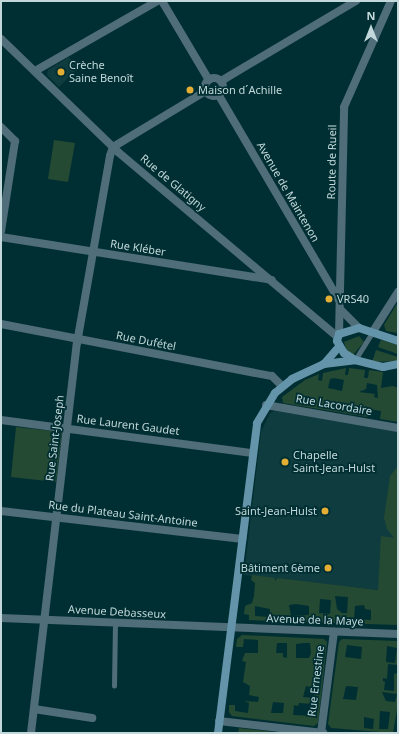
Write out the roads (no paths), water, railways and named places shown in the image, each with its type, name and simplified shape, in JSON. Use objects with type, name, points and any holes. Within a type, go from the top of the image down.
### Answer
[{"type":"main road","points":[[355,360],[339,347],[338,336],[359,328],[398,341]]},
{"type":"main road","points":[[324,364],[339,347]]},
{"type":"main road","points":[[218,733],[251,453],[257,423],[266,405],[282,386],[303,372],[324,364],[355,360],[388,367],[398,364]]},
{"type":"street","points":[[35,71],[157,1]]},
{"type":"street","points":[[162,1],[209,80]]},
{"type":"street","points":[[221,82],[356,1]]},
{"type":"street","name":"Route de Rueil","points":[[338,336],[340,310],[344,107],[391,1]]},
{"type":"street","name":"Rue de Glatigny","points":[[1,39],[113,147],[338,336]]},
{"type":"street","points":[[217,79],[221,82],[223,87],[218,94],[210,95],[206,91],[205,86],[209,80],[217,79]]},
{"type":"street","points":[[113,147],[206,91]]},
{"type":"street","name":"Avenue de Maintenon","points":[[218,94],[340,300]]},
{"type":"street","points":[[1,127],[15,141],[1,231]]},
{"type":"street","name":"Rue Saint-Joseph","points":[[31,733],[78,339],[113,147]]},
{"type":"street","name":"Rue Kléber","points":[[1,237],[272,280]]},
{"type":"street","points":[[372,333],[398,292]]},
{"type":"street","points":[[340,310],[359,328]]},
{"type":"street","name":"Rue Dufétel","points":[[1,324],[272,376],[282,386]]},
{"type":"street","points":[[388,367],[398,368]]},
{"type":"street","name":"Rue Lacordaire","points":[[266,405],[398,428]]},
{"type":"street","name":"Rue Laurent Gaudet","points":[[1,420],[251,453]]},
{"type":"street","name":"Rue du Plateau Saint-Antoine","points":[[1,511],[242,539]]},
{"type":"street","name":"Avenue Debasseux","points":[[1,618],[231,628]]},
{"type":"street","name":"Avenue de la Maye","points":[[231,628],[398,634]]},
{"type":"street","name":"Rue Ernestine","points":[[322,733],[334,632]]},
{"type":"street","points":[[34,709],[92,718]]},
{"type":"street","points":[[219,721],[322,733]]},
{"type":"lane","points":[[355,360],[372,333]]},
{"type":"lane","points":[[114,686],[115,623]]},
{"type":"place","name":"Crèche Saine Benoît","points":[[61,72]]},
{"type":"place","name":"Maison d´Achille","points":[[190,90]]},
{"type":"place","name":"VRS40","points":[[329,299]]},
{"type":"place","name":"Chapelle Saint-Jean-Hulst","points":[[285,462]]},
{"type":"place","name":"Saint-Jean-Hulst","points":[[325,511]]},
{"type":"place","name":"Bâtiment 6ème","points":[[328,568]]}]
